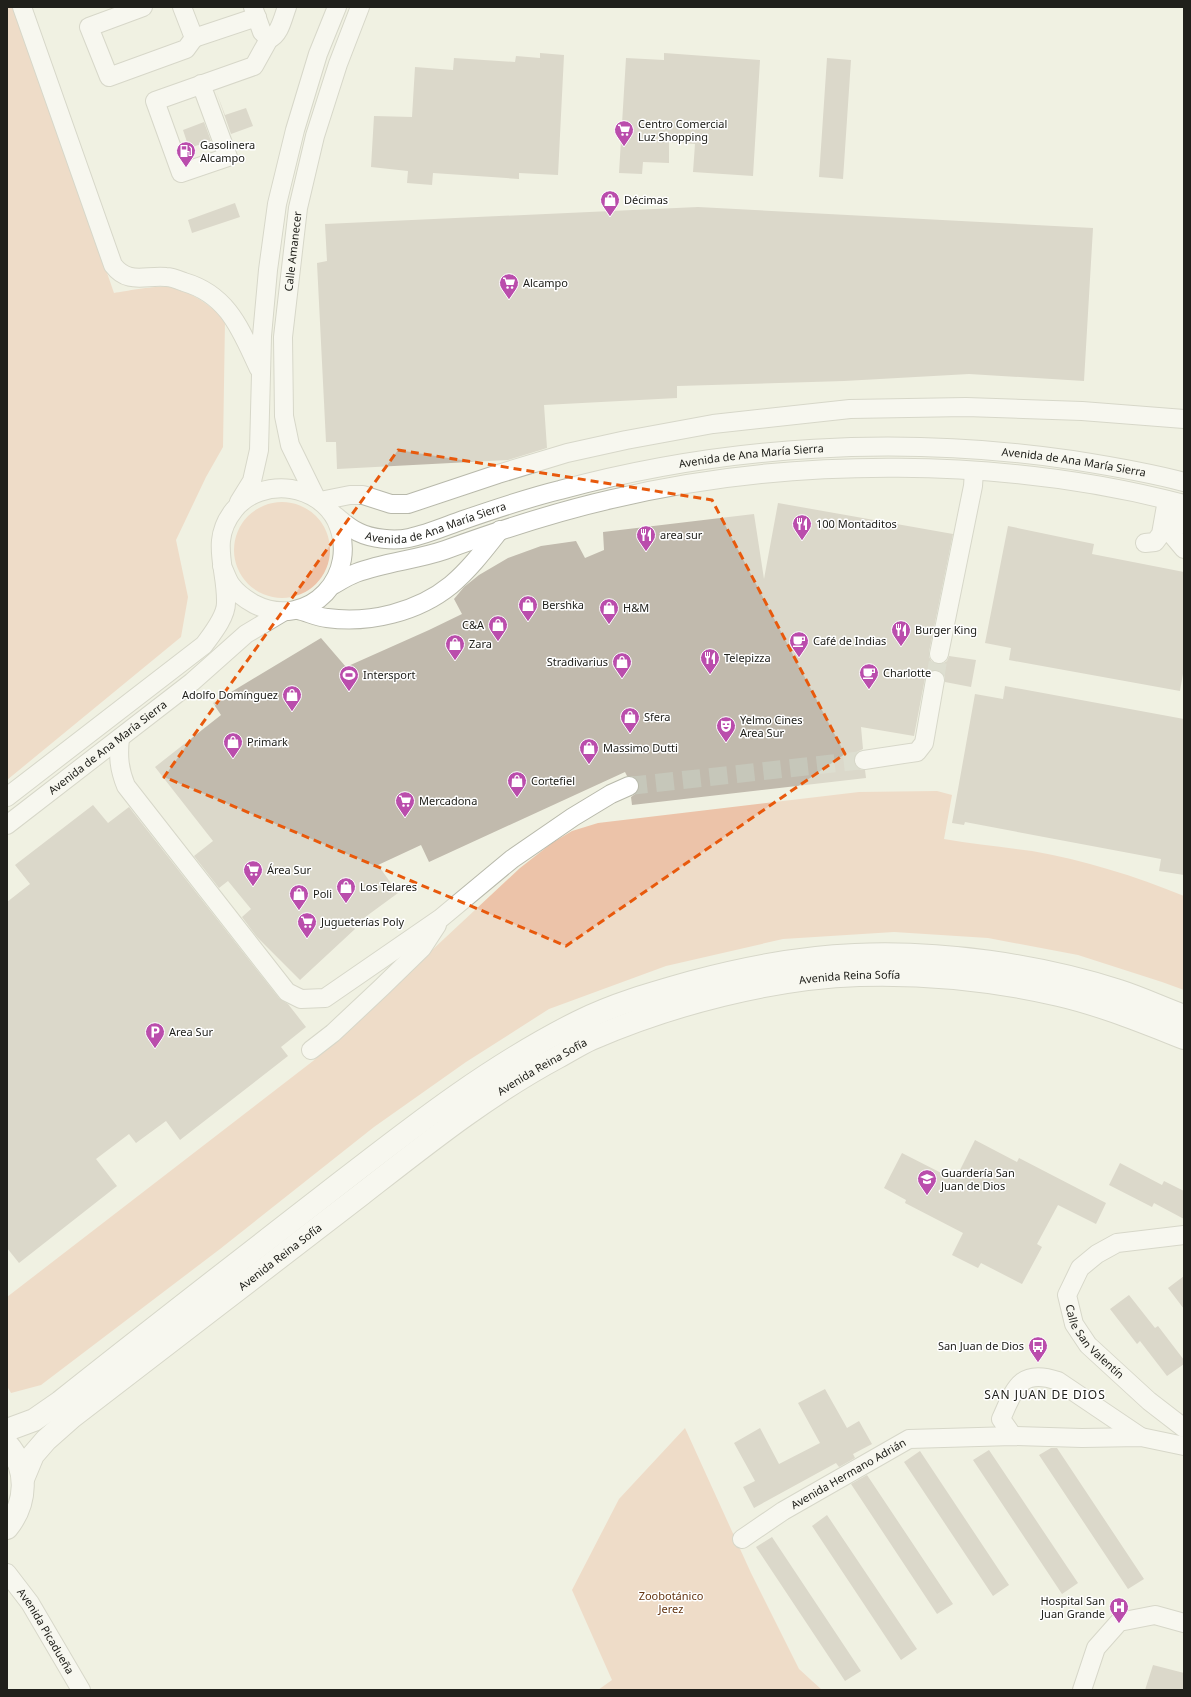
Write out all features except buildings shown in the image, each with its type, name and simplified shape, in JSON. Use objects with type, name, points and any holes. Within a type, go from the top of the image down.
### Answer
[{"type":"main road","name":"Avenida Reina Sofía","points":[[7,1430],[34,1420],[60,1402],[386,1147],[477,1080],[526,1050],[581,1021],[646,995],[714,976],[779,962],[855,955],[931,956],[1006,964],[1063,976],[1120,991],[1184,1016]]},
{"type":"main road","name":"Avenida Reina Sofía","points":[[23,1478],[33,1455],[46,1440],[72,1418],[406,1160],[489,1098],[540,1067],[590,1040],[640,1021],[721,995],[783,982],[858,975],[931,977],[1006,984],[1062,996],[1114,1010],[1184,1038]]},
{"type":"main road","points":[[7,1444],[15,1456],[23,1478],[23,1493],[20,1506],[14,1520],[7,1528]]},
{"type":"street","points":[[22,7],[113,265],[119,273],[129,278],[167,277],[197,286],[215,297],[230,312],[240,329],[261,374]]},
{"type":"street","points":[[143,7],[89,27],[109,77],[186,49],[194,38],[255,12],[262,32],[269,39]]},
{"type":"street","points":[[173,7],[181,7],[194,38]]},
{"type":"street","points":[[202,84],[228,157],[181,173],[155,101],[202,84],[254,66],[269,39],[273,38],[277,33],[287,7]]},
{"type":"street","name":"Calle Amanecer","points":[[235,509],[252,481],[259,450],[262,336],[268,270],[277,204],[297,122],[318,54],[337,7]]},
{"type":"street","name":"Calle Amanecer","points":[[318,499],[290,445],[284,416],[283,337],[298,208],[315,136],[338,64],[360,7]]},
{"type":"street","points":[[318,499],[363,495],[391,504],[408,504],[567,453],[713,424],[850,409],[974,408],[1082,411],[1184,419]]},
{"type":"street","name":"Avenida de Ana María Sierra","points":[[7,797],[204,645],[218,624],[226,604],[220,551],[221,536],[226,522],[235,509],[248,497],[264,490],[282,487],[300,490],[318,499],[333,514],[357,532],[381,539],[408,538],[511,504],[608,477],[676,464],[806,448],[917,446],[1012,452],[1117,468],[1184,482]]},
{"type":"street","name":"Avenida de Ana María Sierra","points":[[7,825],[192,682],[246,634],[291,611],[317,600],[333,585],[354,573],[414,559],[500,530],[614,498],[682,485],[746,476],[807,470],[918,468],[974,471],[1063,480],[1177,503]]},
{"type":"street","points":[[939,654],[973,486],[974,471]]},
{"type":"street","points":[[1145,543],[1155,542],[1161,534],[1177,503]]},
{"type":"street","points":[[1177,503],[1173,536],[1184,549]]},
{"type":"street","name":"Avenida de Ana María Sierra","points":[[333,514],[341,531],[344,550],[341,568],[333,585]]},
{"type":"street","points":[[291,611],[326,618],[347,619],[390,614],[418,604],[436,595],[451,584],[471,565],[500,530]]},
{"type":"street","name":"Avenida de Ana María Sierra","points":[[222,566],[231,585],[245,599],[264,609],[291,611]]},
{"type":"street","points":[[864,760],[917,752],[924,743],[935,680]]},
{"type":"street","points":[[120,738],[118,757],[120,772],[126,786],[287,992],[301,999],[325,998],[441,918],[524,851],[573,817],[611,794],[629,786]]},
{"type":"street","points":[[311,1050],[339,1028],[422,948],[441,918]]},
{"type":"street","name":"Calle San Valentín","points":[[1184,1235],[1178,1234],[1117,1243],[1097,1254],[1080,1268],[1067,1295],[1074,1324],[1088,1346],[1149,1401],[1184,1428]]},
{"type":"street","name":"Avenida Hermano Adrián","points":[[1013,1436],[1001,1419],[1014,1391],[1021,1382],[1033,1377],[1045,1377],[1058,1381],[1076,1392],[1141,1438]]},
{"type":"street","name":"Avenida Hermano Adrián","points":[[742,1539],[783,1511],[909,1439],[1013,1436],[1141,1438],[1184,1446]]},
{"type":"street","name":"Avenida Picadueña","points":[[8,1572],[30,1603],[81,1690]]},
{"type":"street","points":[[1082,1690],[1096,1648],[1119,1622],[1155,1615],[1184,1623]]},
{"type":"highlighted area","points":[[398,450],[712,500],[845,754],[566,946],[164,777]]},
{"type":"green space","points":[[7,7],[15,7],[114,293],[151,287],[170,287],[186,292],[200,300],[225,320],[223,447],[206,477],[176,540],[188,597],[181,637],[7,780]]},
{"type":"green space","points":[[282,502],[300,506],[309,510],[316,516],[322,523],[326,532],[330,550],[326,568],[322,577],[316,584],[309,590],[300,594],[282,598],[264,594],[255,590],[248,584],[242,577],[238,568],[234,550],[238,532],[242,523],[248,516],[255,510],[264,506]]},
{"type":"green space","points":[[937,791],[952,795],[944,839],[1032,851],[1071,859],[1128,875],[1184,896],[1184,990],[1078,955],[988,938],[894,932],[783,939],[666,966],[549,1009],[466,1062],[374,1127],[220,1249],[41,1385],[11,1393],[7,1386],[7,1297],[313,1061],[363,1018],[430,952],[520,868],[552,843],[572,831],[598,823],[859,792]]},
{"type":"green space","name":"Zoobotánico Jerez","points":[[685,1428],[751,1573],[799,1669],[822,1690],[598,1690],[612,1680],[572,1590],[619,1499]]},
{"type":"tunnel","points":[[935,680],[939,654]]},
{"type":"tunnel","points":[[629,786],[864,760]]},
{"type":"place","name":"Centro Comercial Luz Shopping","points":[[624,147]]},
{"type":"place","name":"Gasolinera Alcampo","points":[[186,168]]},
{"type":"place","name":"Décimas","points":[[610,217]]},
{"type":"place","name":"Alcampo","points":[[509,300]]},
{"type":"place","name":"100 Montaditos","points":[[802,541]]},
{"type":"place","name":"area sur","points":[[646,552]]},
{"type":"place","name":"Bershka","points":[[528,622]]},
{"type":"place","name":"H&M","points":[[609,625]]},
{"type":"place","name":"C&A","points":[[498,642]]},
{"type":"place","name":"Burger King","points":[[901,647]]},
{"type":"place","name":"Café de Indias","points":[[799,658]]},
{"type":"place","name":"Zara","points":[[455,661]]},
{"type":"place","name":"Telepizza","points":[[710,675]]},
{"type":"place","name":"Stradivarius","points":[[622,679]]},
{"type":"place","name":"Charlotte","points":[[869,690]]},
{"type":"place","name":"Intersport","points":[[349,692]]},
{"type":"place","name":"Adolfo Domínguez","points":[[292,712]]},
{"type":"place","name":"Sfera","points":[[630,734]]},
{"type":"place","name":"Yelmo Cines Area Sur","points":[[726,743]]},
{"type":"place","name":"Primark","points":[[233,759]]},
{"type":"place","name":"Massimo Dutti","points":[[589,765]]},
{"type":"place","name":"Cortefiel","points":[[517,798]]},
{"type":"place","name":"Mercadona","points":[[405,818]]},
{"type":"place","name":"Área Sur","points":[[253,887]]},
{"type":"place","name":"Los Telares","points":[[346,904]]},
{"type":"place","name":"Poli","points":[[299,911]]},
{"type":"place","name":"Jugueterías Poly","points":[[307,939]]},
{"type":"place","name":"Area Sur","points":[[155,1049]]},
{"type":"place","name":"Guardería San Juan de Dios","points":[[927,1196]]},
{"type":"place","name":"San Juan de Dios","points":[[1038,1363]]},
{"type":"place","name":"Hospital San Juan Grande","points":[[1119,1624]]},
{"type":"district","name":"SAN JUAN DE DIOS","points":[[1045,1395]]}]
